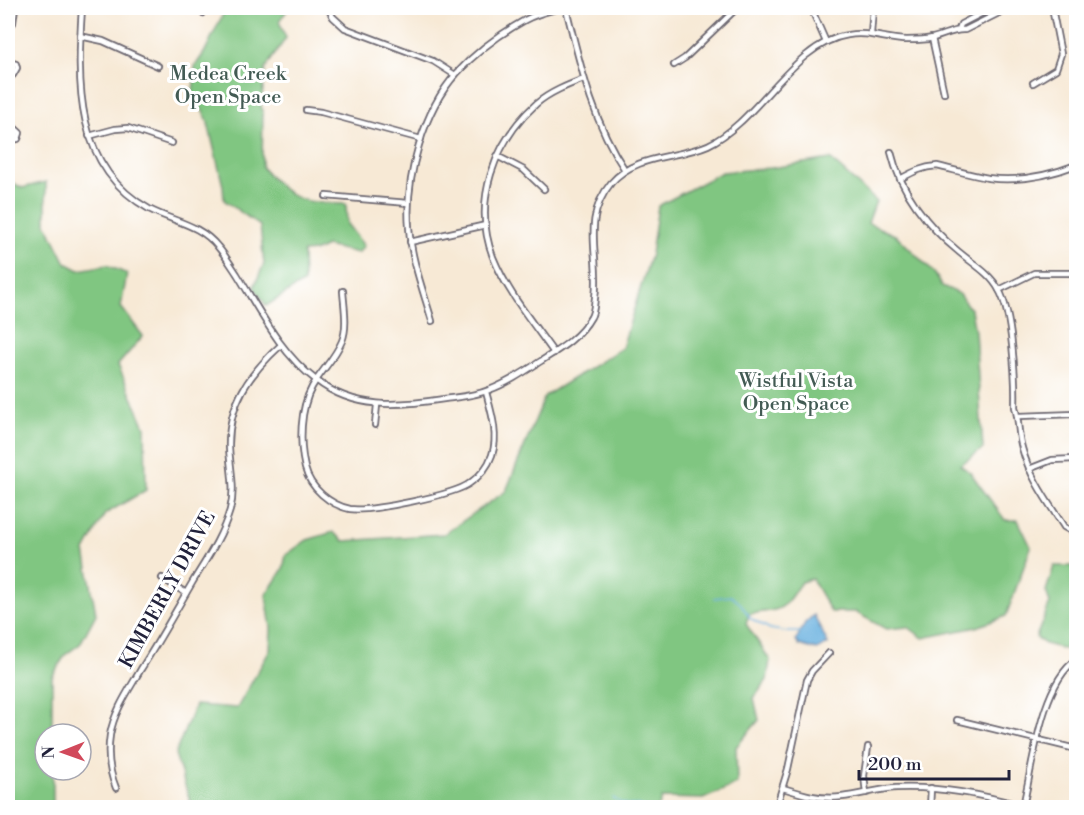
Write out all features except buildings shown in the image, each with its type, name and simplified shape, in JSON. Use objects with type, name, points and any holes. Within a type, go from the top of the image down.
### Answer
[{"type":"street","points":[[8,28],[13,23],[15,8]]},
{"type":"street","points":[[82,8],[80,85],[89,136],[104,167],[130,196],[154,211],[191,225],[205,233],[219,247],[281,345],[294,361],[316,381],[347,397],[378,405],[409,405],[486,392],[511,381],[576,338],[592,315],[597,286],[593,224],[596,209],[612,182],[625,170],[647,160],[680,154],[711,144],[735,127],[808,53],[826,42],[846,35],[871,34],[903,40],[932,38],[965,30],[1009,8]]},
{"type":"street","points":[[190,8],[203,13]]},
{"type":"street","points":[[328,8],[333,17],[345,28],[433,61],[455,75]]},
{"type":"street","points":[[432,321],[410,242],[408,203],[412,168],[428,120],[455,75],[486,45],[527,19],[560,8]]},
{"type":"street","points":[[566,8],[584,79],[601,128],[611,151],[625,170]]},
{"type":"street","points":[[674,65],[685,58],[737,8]]},
{"type":"street","points":[[811,8],[826,42]]},
{"type":"street","points":[[871,34],[873,8]]},
{"type":"street","points":[[959,30],[961,24],[992,8]]},
{"type":"street","points":[[1033,83],[1056,69],[1061,54],[1052,8]]},
{"type":"street","points":[[80,36],[102,41],[158,66]]},
{"type":"street","points":[[932,38],[944,93]]},
{"type":"street","points":[[8,62],[16,64],[17,68],[13,75],[8,75]]},
{"type":"street","points":[[554,353],[506,284],[493,256],[486,225],[485,204],[497,156],[510,133],[537,104],[560,88],[584,79]]},
{"type":"street","points":[[306,110],[421,139]]},
{"type":"street","points":[[8,122],[20,133],[18,139],[14,141],[8,138]]},
{"type":"street","points":[[89,136],[128,128],[172,143]]},
{"type":"street","points":[[891,152],[900,179],[917,207],[939,234],[986,273],[999,290],[1010,329],[1015,407],[1022,448],[1035,483],[1064,527],[1077,531]]},
{"type":"street","points":[[497,156],[524,170],[544,189]]},
{"type":"street","points":[[900,179],[914,171],[929,167],[988,178],[1008,179],[1030,178],[1077,165]]},
{"type":"street","points":[[326,196],[408,203]]},
{"type":"street","points":[[410,242],[486,225]]},
{"type":"street","points":[[999,290],[1034,273],[1077,273]]},
{"type":"street","points":[[343,291],[343,339],[316,381],[303,410],[305,471],[315,488],[327,500],[349,509],[365,510],[440,495],[468,484],[484,471],[492,453],[492,420],[486,392]]},
{"type":"street","name":"KIMBERLY DRIVE","points":[[116,789],[111,775],[109,757],[110,734],[122,702],[220,536],[230,511],[233,481],[229,448],[230,429],[236,403],[259,365],[281,345]]},
{"type":"street","points":[[375,426],[378,405]]},
{"type":"street","points":[[1018,416],[1077,414]]},
{"type":"street","points":[[1029,469],[1052,460],[1077,459]]},
{"type":"street","points":[[162,578],[186,594]]},
{"type":"street","points":[[776,807],[783,788],[807,680],[812,670],[829,653]]},
{"type":"street","points":[[783,788],[815,797],[839,798],[893,789],[931,788],[1026,807],[1047,700],[1054,684],[1063,672],[1077,660]]},
{"type":"street","points":[[957,720],[1077,749]]},
{"type":"street","points":[[866,793],[864,776],[868,747]]},
{"type":"street","points":[[930,807],[931,788]]},
{"type":"green space","name":"Medea Creek Open Space","points":[[226,8],[288,8],[279,21],[286,38],[265,69],[261,107],[263,110],[262,167],[280,187],[298,198],[319,203],[346,204],[347,224],[364,246],[358,253],[326,246],[316,251],[303,252],[304,282],[266,306],[254,287],[264,264],[260,226],[224,200],[223,186],[207,119],[193,94],[195,66],[204,53]]},
{"type":"green space","name":"Wistful Vista Open Space","points":[[830,159],[876,201],[868,223],[897,236],[935,274],[942,286],[958,293],[971,310],[975,332],[983,449],[960,465],[970,472],[1005,520],[1018,520],[1031,547],[1006,616],[977,627],[923,638],[908,627],[886,629],[855,612],[831,612],[812,579],[801,582],[790,599],[781,607],[776,610],[749,614],[746,624],[770,660],[767,680],[754,698],[759,720],[736,747],[737,784],[703,799],[662,798],[658,808],[190,807],[175,754],[195,705],[237,708],[270,650],[271,628],[266,595],[283,569],[286,555],[307,540],[333,532],[344,541],[444,534],[506,491],[545,396],[622,348],[651,254],[658,206],[722,172],[771,168]]},
{"type":"green space","points":[[8,180],[22,188],[46,182],[46,223],[66,263],[79,270],[107,265],[127,274],[121,307],[143,336],[118,365],[145,427],[146,490],[105,514],[85,551],[96,614],[80,644],[65,655],[52,677],[52,722],[33,722],[33,782],[53,782],[53,807],[8,807]]},
{"type":"green space","points":[[1054,566],[1076,566],[1076,652],[1045,644],[1036,637],[1050,603],[1046,591]]},
{"type":"water","points":[[814,615],[828,644],[817,650],[799,645],[796,640],[805,623]]},
{"type":"waterway","points":[[714,598],[731,596],[741,604],[750,618],[770,629],[801,632]]},
{"type":"waterway","points":[[613,798],[627,805],[650,808]]}]
